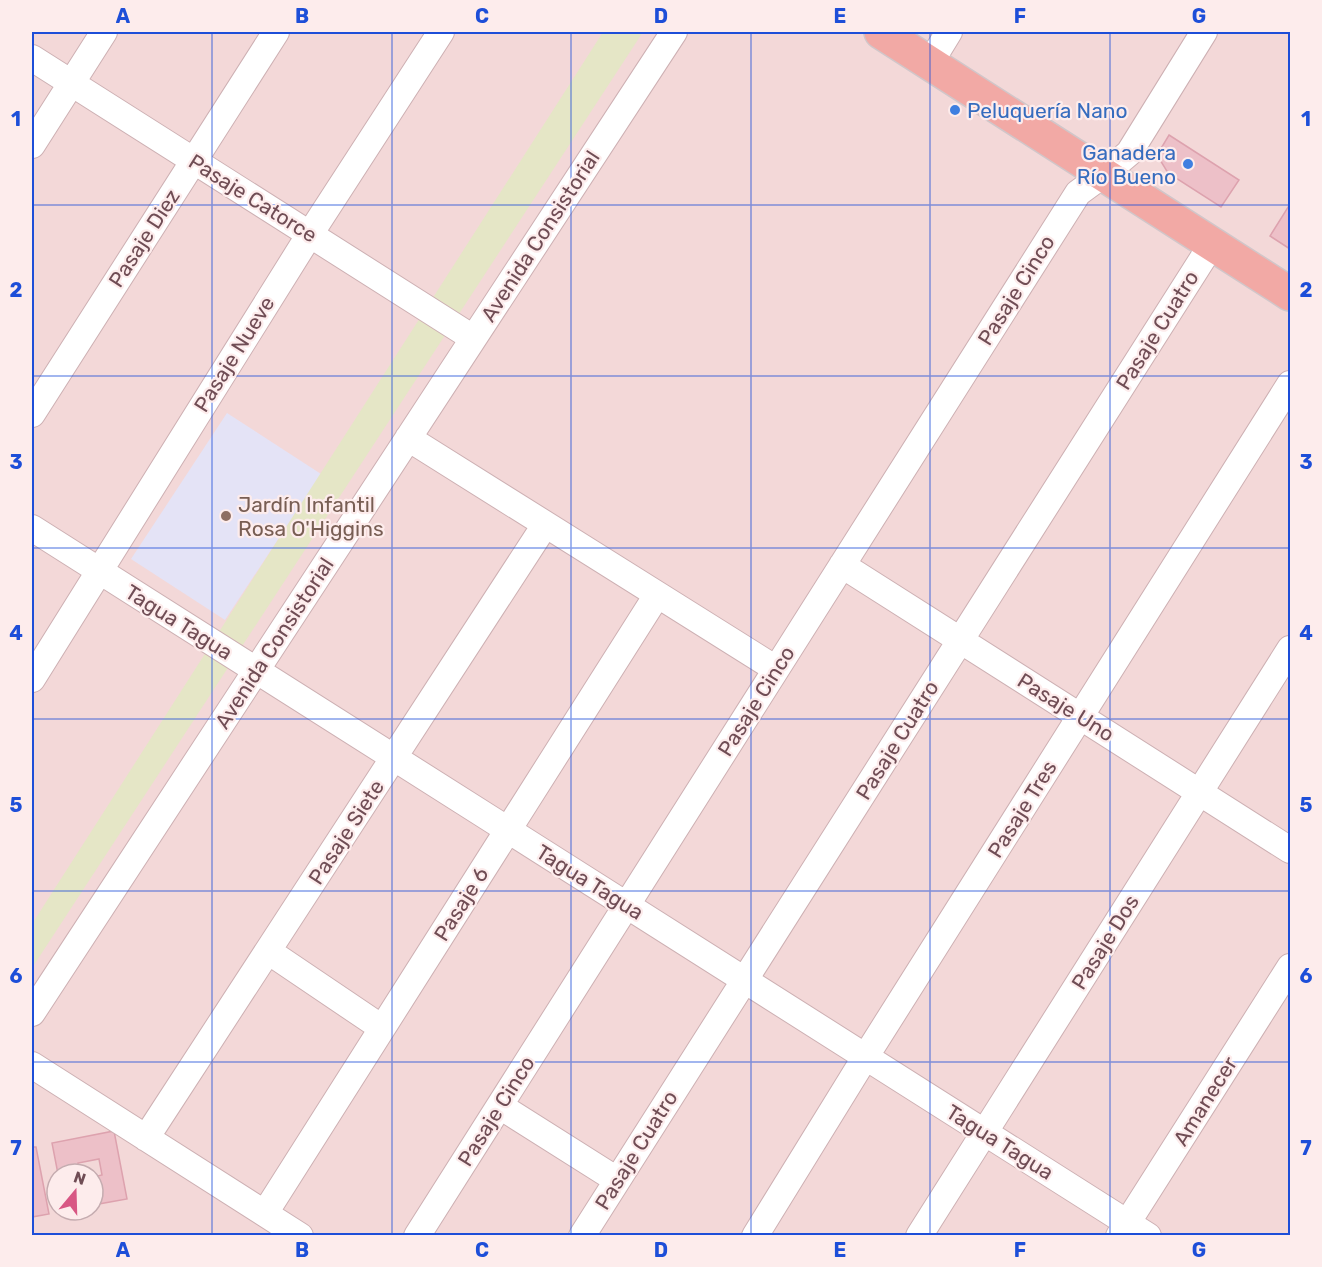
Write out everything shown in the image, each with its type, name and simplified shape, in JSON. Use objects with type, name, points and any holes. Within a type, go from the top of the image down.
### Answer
[{"type":"main road","points":[[881,32],[1290,294]]},
{"type":"street","points":[[32,145],[104,32]]},
{"type":"street","name":"Pasaje Diez","points":[[32,414],[276,32]]},
{"type":"street","name":"Pasaje Nueve","points":[[32,679],[310,234],[441,32]]},
{"type":"street","name":"Avenida Consistorial","points":[[32,1013],[674,32]]},
{"type":"street","points":[[930,63],[949,32]]},
{"type":"street","name":"Pasaje Cinco","points":[[417,1236],[1078,193],[1128,153],[1204,32]]},
{"type":"street","name":"Pasaje Catorce","points":[[32,58],[473,338]]},
{"type":"street","name":"Pasaje Cuatro","points":[[582,1236],[1212,244]]},
{"type":"street","name":"Pasaje Tres","points":[[755,1236],[1290,384]]},
{"type":"street","points":[[408,438],[776,669]]},
{"type":"street","name":"Pasaje Siete","points":[[146,1138],[545,525]]},
{"type":"street","name":"Tagua Tagua","points":[[32,528],[985,1132],[1132,1231]]},
{"type":"street","name":"Pasaje Uno","points":[[842,565],[1290,850]]},
{"type":"street","name":"Pasaje 6","points":[[265,1213],[657,595]]},
{"type":"street","name":"Pasaje Dos","points":[[919,1236],[1290,649]]},
{"type":"street","points":[[268,951],[382,1028]]},
{"type":"street","name":"Amanecer","points":[[1132,1231],[1290,967]]},
{"type":"street","points":[[32,1065],[300,1236]]},
{"type":"street","points":[[500,1106],[617,1180]]},
{"type":"shaded area","points":[[32,32],[1290,32],[1290,1235],[32,1235]]},
{"type":"shaded area","name":"Jardín Infantil Rosa O'Higgins","points":[[227,413],[321,474],[225,620],[131,559]]},
{"type":"green space","points":[[603,32],[643,32],[32,968],[32,924]]},
{"type":"building","name":"Ganadera Río Bueno","points":[[1169,135],[1239,180],[1221,207],[1168,173],[1157,155]]},
{"type":"building","points":[[1290,204],[1290,249],[1270,236]]},
{"type":"building","points":[[114,1131],[127,1199],[105,1203],[105,1162],[100,1162],[99,1159],[83,1162],[56,1162],[52,1143]]},
{"type":"building","points":[[32,1147],[36,1147],[45,1193],[45,1215],[32,1217]]},
{"type":"place","name":"Peluquería Nano","points":[[955,110]]},
{"type":"place","name":"Ganadera Río Bueno","points":[[1188,164]]},
{"type":"place","name":"Jardín Infantil Rosa O'Higgins","points":[[226,516]]}]
